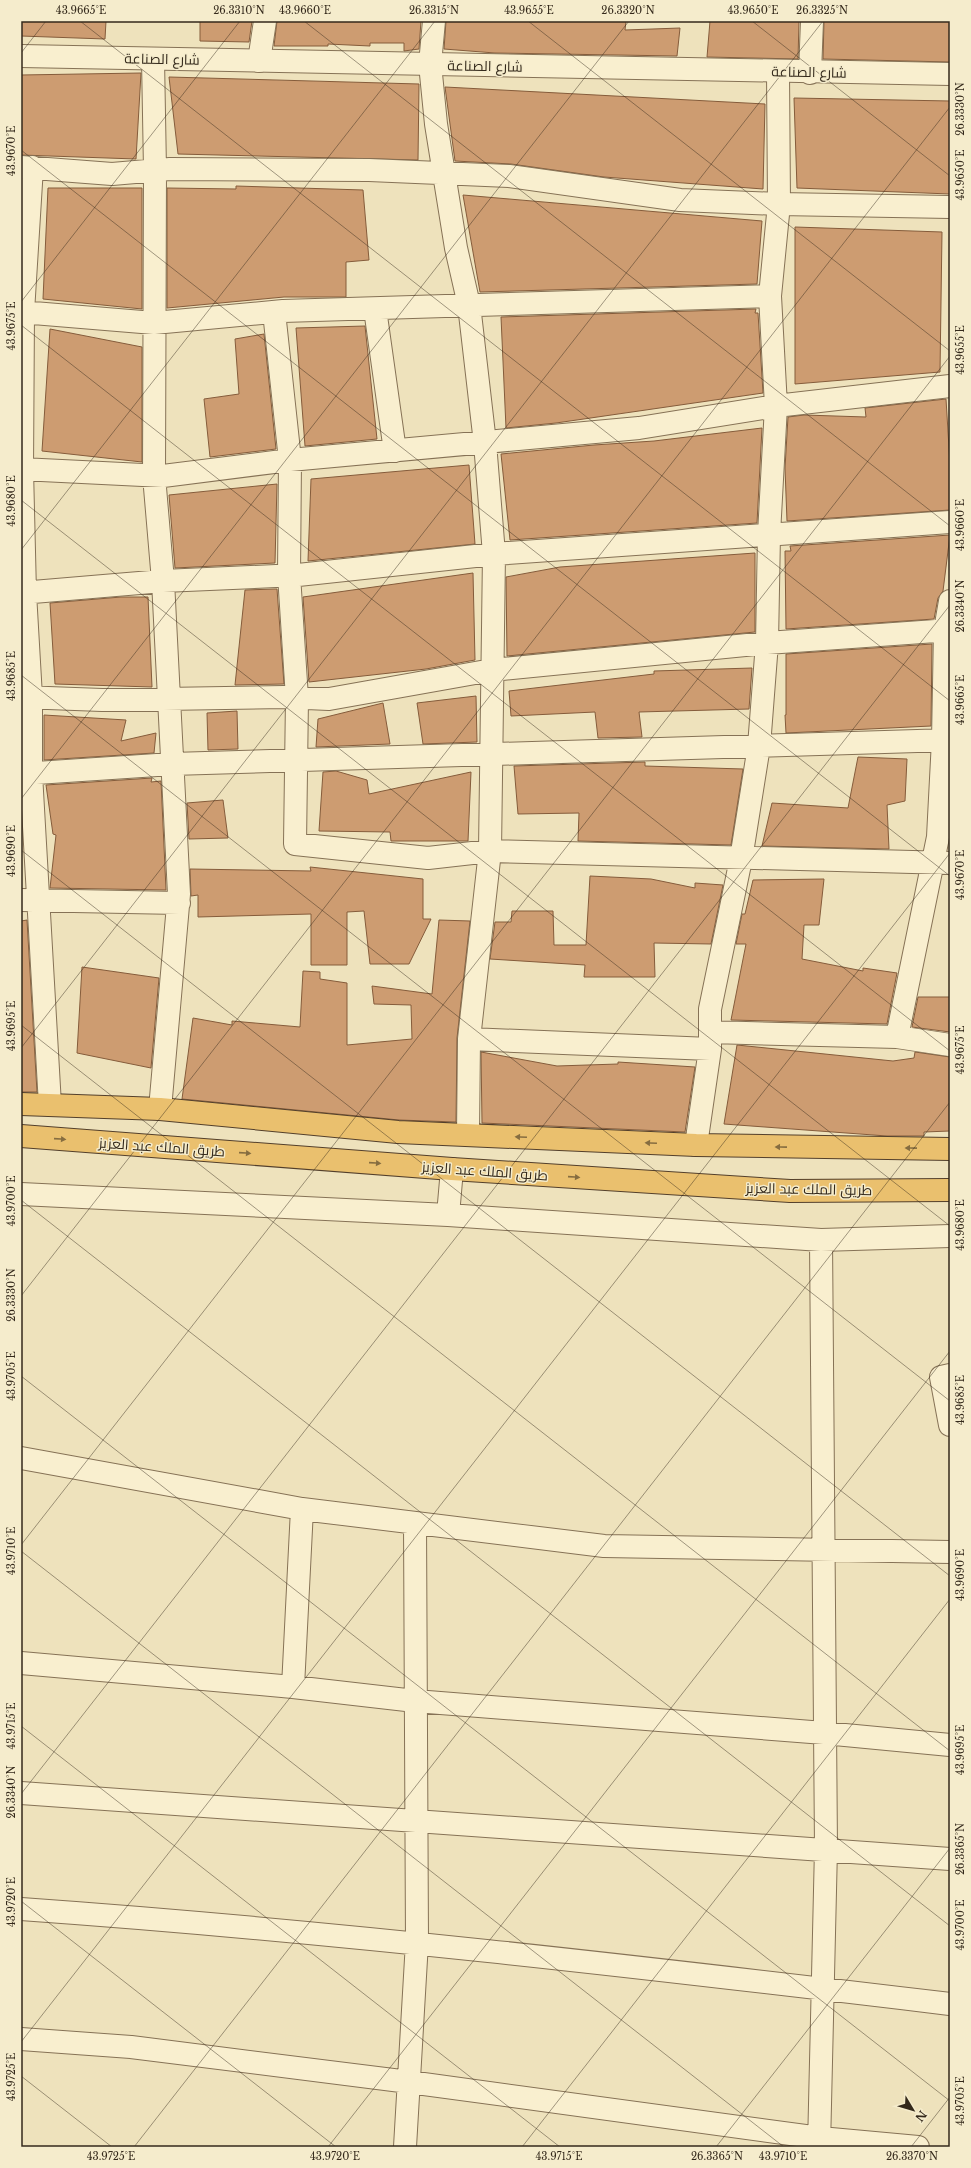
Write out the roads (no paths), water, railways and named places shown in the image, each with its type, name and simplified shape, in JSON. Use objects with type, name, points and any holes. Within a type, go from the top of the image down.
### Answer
[{"type":"highway","points":[[21,1104],[160,1109],[398,1132],[696,1145],[950,1149]]},
{"type":"highway","name":"طريق الملك عبد العزيز","points":[[21,1136],[452,1169],[790,1191],[950,1190]]},
{"type":"street","points":[[259,61],[265,21]]},
{"type":"street","points":[[434,21],[430,64],[436,124],[456,248],[470,305],[485,444],[494,554],[492,670],[493,755],[490,851],[469,1039],[468,1134]]},
{"type":"street","points":[[810,72],[812,21]]},
{"type":"street","name":"شارع الصناعة","points":[[21,56],[778,72],[950,74]]},
{"type":"street","points":[[153,59],[155,170],[154,476],[163,581],[179,903],[160,1109]]},
{"type":"street","points":[[696,1145],[710,1040],[710,1009],[741,859],[759,746],[767,643],[769,534],[776,406],[770,296],[779,204],[778,72]]},
{"type":"street","points":[[50,1105],[30,900],[26,774],[26,697],[21,469],[22,312],[26,167],[112,174],[155,170],[361,170],[509,176],[680,200],[779,204],[950,207]]},
{"type":"street","points":[[22,312],[154,323],[274,312],[770,296]]},
{"type":"street","points":[[376,309],[395,451]]},
{"type":"street","points":[[274,312],[290,460],[289,575],[297,698],[295,844],[428,858],[490,851],[741,859],[941,863]]},
{"type":"street","points":[[21,469],[163,476],[290,460],[485,444],[639,428],[776,406],[950,386]]},
{"type":"street","points":[[23,593],[163,581],[289,575],[494,554],[950,522]]},
{"type":"street","points":[[897,1036],[941,863],[938,837],[946,740],[950,601]]},
{"type":"street","points":[[26,697],[102,700],[329,699],[492,670],[767,643],[948,630]]},
{"type":"street","points":[[26,774],[172,764],[946,740]]},
{"type":"street","points":[[30,900],[179,903]]},
{"type":"street","points":[[469,1039],[710,1040],[897,1036],[950,1045]]},
{"type":"street","points":[[448,1215],[452,1169]]},
{"type":"street","points":[[21,1194],[448,1215],[821,1240],[950,1236]]},
{"type":"street","points":[[819,2143],[826,1848],[822,1550],[821,1240]]},
{"type":"street","points":[[950,1375],[941,1377],[950,1425]]},
{"type":"street","points":[[21,1458],[302,1509],[604,1546],[950,1552]]},
{"type":"street","points":[[293,1687],[302,1509]]},
{"type":"street","points":[[405,2147],[417,1942],[414,1523]]},
{"type":"street","points":[[21,1663],[293,1687],[415,1701],[824,1733],[950,1745]]},
{"type":"street","points":[[21,1793],[826,1848],[950,1858]]},
{"type":"street","points":[[21,1910],[147,1918],[417,1942],[950,2004]]},
{"type":"street","points":[[21,2039],[131,2047],[409,2082],[819,2143],[918,2147]]}]
